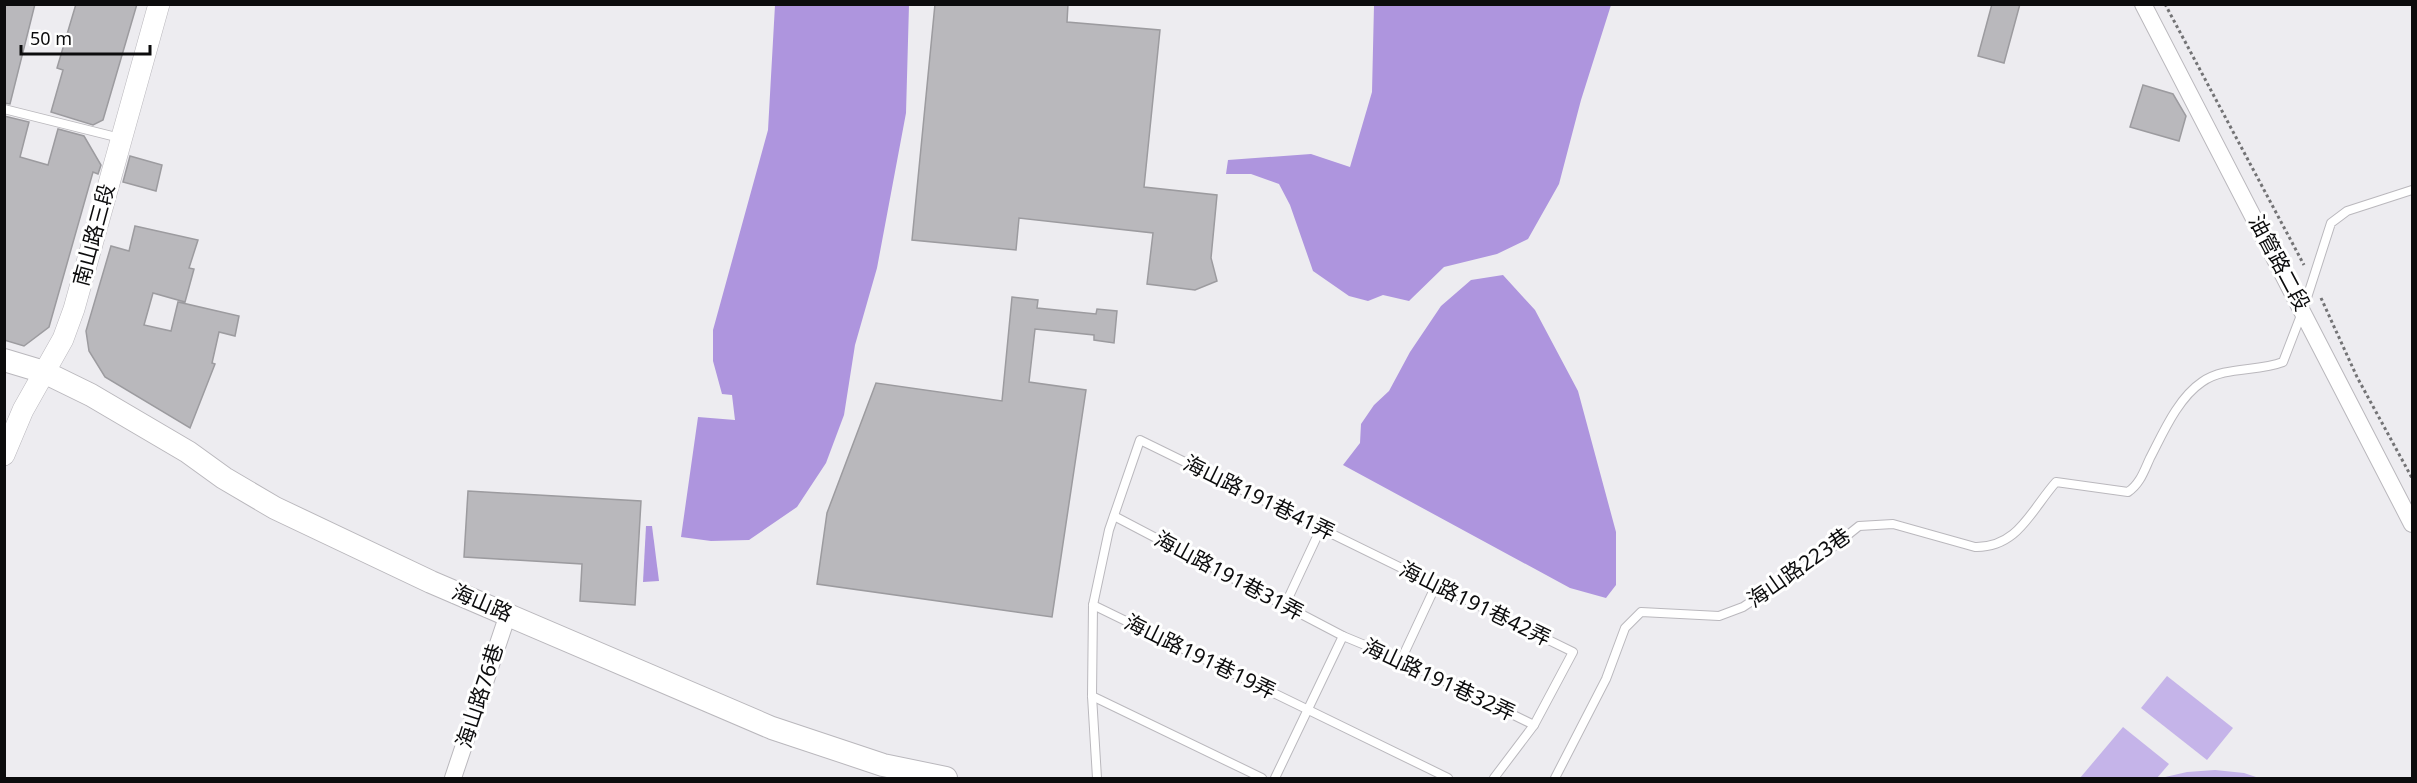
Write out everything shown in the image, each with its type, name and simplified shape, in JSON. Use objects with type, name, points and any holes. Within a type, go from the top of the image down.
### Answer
[{"type":"main road","name":"海山路","points":[[4,360],[44,372],[91,395],[188,452],[224,478],[275,508],[348,544],[772,729],[883,765],[945,778]]},
{"type":"street","name":"南山路三段","points":[[4,455],[22,410],[63,339],[74,309],[159,4]]},
{"type":"street","name":"油管路二段","points":[[2143,4],[2412,524]]},
{"type":"street","name":"海山路76巷","points":[[453,778],[508,614]]},
{"type":"lane","points":[[4,109],[120,138]]},
{"type":"lane","points":[[2303,310],[2331,223],[2346,212],[2412,190]]},
{"type":"lane","name":"海山路223巷","points":[[1555,778],[1606,679],[1625,628],[1641,612],[1719,616],[1743,607],[1829,550],[1859,526],[1893,524],[1975,547],[1989,548],[2001,544],[2023,527],[2056,482],[2128,492],[2136,487],[2163,434],[2190,392],[2214,376],[2267,368],[2283,362],[2303,310]]},
{"type":"lane","name":"海山路191巷41弄","points":[[1114,516],[1140,440],[1377,556]]},
{"type":"lane","points":[[1097,778],[1092,696],[1093,605],[1114,516]]},
{"type":"lane","name":"海山路191巷31弄","points":[[1114,516],[1343,636]]},
{"type":"lane","points":[[1285,605],[1321,528]]},
{"type":"lane","name":"海山路191巷42弄","points":[[1377,556],[1573,652],[1534,725]]},
{"type":"lane","points":[[1401,660],[1436,585]]},
{"type":"lane","name":"海山路191巷19弄","points":[[1093,605],[1448,778]]},
{"type":"lane","points":[[1275,778],[1343,636]]},
{"type":"lane","name":"海山路191巷32弄","points":[[1343,636],[1401,660],[1534,725]]},
{"type":"lane","points":[[1092,696],[1262,778]]},
{"type":"lane","points":[[1494,778],[1534,725]]},
{"type":"path","points":[[2166,4],[2312,282],[2357,377],[2412,478]]},
{"type":"shaded area","points":[[775,5],[909,5],[906,113],[877,268],[855,345],[844,415],[826,463],[797,507],[749,540],[711,541],[681,537],[698,417],[735,420],[732,395],[722,394],[713,361],[713,330],[768,130]]},
{"type":"shaded area","points":[[1374,5],[1611,5],[1581,100],[1559,184],[1528,239],[1497,254],[1444,267],[1409,301],[1383,295],[1368,301],[1349,296],[1313,271],[1290,205],[1279,184],[1251,174],[1226,174],[1228,160],[1311,154],[1350,167],[1372,92]]},
{"type":"shaded area","points":[[1503,275],[1535,310],[1578,391],[1616,532],[1616,585],[1606,598],[1570,588],[1343,465],[1360,443],[1361,424],[1374,405],[1389,391],[1410,352],[1441,306],[1471,280]]},
{"type":"shaded area","points":[[646,526],[652,526],[659,581],[643,582]]},
{"type":"shaded area","points":[[2167,676],[2233,728],[2207,760],[2141,708]]},
{"type":"shaded area","points":[[2123,727],[2169,764],[2157,778],[2080,778]]},
{"type":"shaded area","points":[[2215,770],[2244,773],[2259,778],[2161,778],[2187,772]]},
{"type":"building","points":[[4,4],[35,4],[10,104],[4,103]]},
{"type":"building","points":[[76,4],[137,4],[103,120],[93,125],[51,112],[63,70],[57,68]]},
{"type":"building","points":[[935,4],[1068,4],[1067,22],[1160,30],[1144,187],[1217,195],[1211,258],[1217,281],[1195,290],[1147,284],[1153,233],[1019,218],[1016,250],[912,240]]},
{"type":"building","points":[[1992,4],[2020,4],[2004,63],[1978,56]]},
{"type":"building","points":[[2143,85],[2173,94],[2186,116],[2179,141],[2130,127]]},
{"type":"building","points":[[4,116],[29,122],[20,157],[48,165],[58,129],[84,136],[101,165],[98,174],[93,172],[49,327],[24,346],[4,340]]},
{"type":"building","points":[[130,156],[162,165],[156,191],[123,182]]},
{"type":"building","points":[[135,226],[198,240],[189,268],[194,269],[185,302],[153,293],[144,325],[171,331],[178,302],[239,316],[235,336],[219,332],[212,363],[215,364],[190,428],[105,377],[89,351],[86,331],[111,246],[129,251]]},
{"type":"building","points":[[1012,297],[1038,300],[1037,308],[1096,314],[1097,309],[1117,311],[1114,343],[1094,340],[1094,335],[1035,329],[1029,382],[1086,390],[1052,617],[817,584],[827,513],[876,383],[1002,401]]},
{"type":"building","points":[[468,491],[641,501],[635,605],[580,601],[582,564],[464,557]]}]
